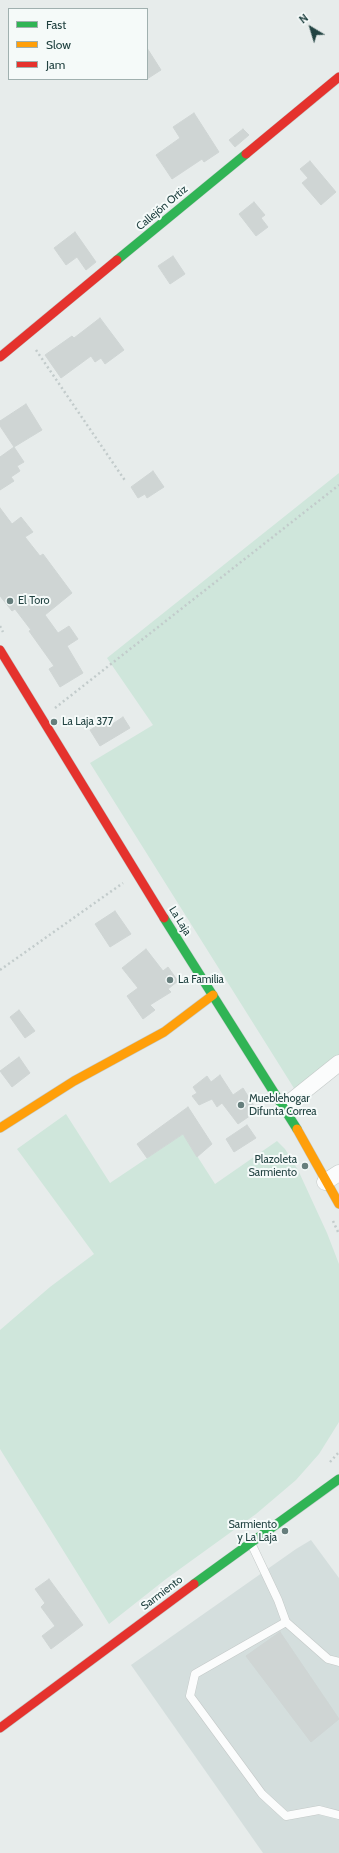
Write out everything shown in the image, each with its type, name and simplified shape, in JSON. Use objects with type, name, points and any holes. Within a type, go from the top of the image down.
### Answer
[{"type":"main road","name":"Callejón Ortiz","points":[[0,357],[339,76]]},
{"type":"main road","name":"La Laja","points":[[0,650],[136,874],[284,1107],[325,1182],[339,1204]]},
{"type":"main road","points":[[0,1128],[74,1081],[164,1032],[213,996]]},
{"type":"main road","name":"Sarmiento","points":[[0,1728],[250,1542],[339,1479]]},
{"type":"street","points":[[284,1107],[339,1063]]},
{"type":"street","points":[[325,1182],[339,1173]]},
{"type":"lane","points":[[250,1542],[278,1600],[286,1622],[328,1659],[339,1662]]},
{"type":"lane","points":[[286,1622],[195,1674],[190,1696],[262,1794],[286,1816],[319,1810],[339,1816]]},
{"type":"path","points":[[26,335],[126,482]]},
{"type":"path","points":[[40,716],[52,710],[339,485]]},
{"type":"path","points":[[0,970],[136,874]]},
{"type":"path","points":[[330,1463],[339,1452]]},
{"type":"shaded area","points":[[311,1540],[339,1578],[339,1853],[263,1853],[131,1665]]},
{"type":"green space","points":[[339,473],[339,1072],[302,1101],[90,763],[153,725],[107,658]]},
{"type":"green space","points":[[66,1114],[110,1183],[183,1134],[215,1184],[277,1141],[285,1149],[298,1170],[327,1233],[339,1264],[339,1422],[319,1454],[296,1480],[256,1514],[166,1579],[109,1624],[0,1449],[0,1330],[50,1287],[94,1254],[17,1149]]},
{"type":"building","points":[[148,50],[161,70],[148,78]]},
{"type":"building","points":[[194,113],[219,152],[204,162],[202,159],[172,179],[156,155],[180,138],[173,127]]},
{"type":"building","points":[[243,129],[249,135],[235,147],[229,140]]},
{"type":"building","points":[[310,161],[336,192],[321,205],[302,183],[308,178],[300,169]]},
{"type":"building","points":[[254,202],[265,215],[261,218],[268,227],[256,236],[239,214]]},
{"type":"building","points":[[75,232],[96,262],[86,270],[77,257],[66,265],[54,248]]},
{"type":"building","points":[[173,256],[185,274],[170,284],[158,266]]},
{"type":"building","points":[[100,318],[124,350],[105,364],[101,358],[95,362],[91,356],[61,378],[45,355],[72,336],[74,338]]},
{"type":"building","points":[[26,404],[42,430],[14,447],[0,426],[0,421]]},
{"type":"building","points":[[14,447],[24,462],[17,466],[20,471],[11,477],[14,481],[0,490],[0,457]]},
{"type":"building","points":[[153,471],[164,487],[147,498],[145,494],[138,498],[131,487]]},
{"type":"building","points":[[0,508],[12,524],[21,517],[33,532],[25,537],[40,556],[43,554],[72,593],[45,615],[58,633],[69,626],[78,639],[67,646],[83,673],[60,687],[49,669],[54,666],[29,631],[31,630],[15,609],[12,611],[0,596]]},
{"type":"building","points":[[123,717],[130,728],[100,746],[90,730],[108,719],[111,725]]},
{"type":"building","points":[[115,911],[131,934],[110,947],[95,924]]},
{"type":"building","points":[[146,949],[163,971],[168,967],[178,981],[168,989],[171,992],[150,1005],[155,1010],[143,1019],[127,996],[138,988],[122,968]]},
{"type":"building","points":[[19,1010],[35,1031],[25,1038],[10,1017]]},
{"type":"building","points":[[19,1057],[30,1073],[12,1087],[0,1071]]},
{"type":"building","points":[[220,1075],[233,1095],[243,1088],[257,1111],[238,1124],[222,1103],[217,1107],[212,1099],[199,1105],[192,1096],[197,1093],[193,1087],[207,1076],[211,1082]]},
{"type":"building","points":[[188,1107],[212,1144],[197,1157],[183,1134],[147,1158],[137,1144]]},
{"type":"building","points":[[247,1125],[256,1138],[234,1152],[226,1139]]},
{"type":"building","points":[[49,1579],[83,1625],[51,1649],[42,1636],[55,1626],[41,1607],[45,1603],[35,1589]]},
{"type":"building","points":[[280,1632],[339,1719],[311,1742],[246,1656]]},
{"type":"traffic: fast","points":[[117,260],[246,154]]},
{"type":"traffic: fast","points":[[164,918],[297,1129]]},
{"type":"traffic: fast","points":[[194,1584],[339,1479]]},
{"type":"traffic: slow","points":[[0,1128],[74,1081],[164,1032],[213,995]]},
{"type":"traffic: slow","points":[[297,1129],[339,1204]]},
{"type":"traffic: jam","points":[[246,154],[339,77]]},
{"type":"traffic: jam","points":[[0,357],[117,260]]},
{"type":"traffic: jam","points":[[0,650],[164,918]]},
{"type":"traffic: jam","points":[[0,1728],[194,1584]]},
{"type":"place","name":"El Toro","points":[[10,601]]},
{"type":"place","name":"La Laja 377","points":[[54,722]]},
{"type":"place","name":"La Familia","points":[[170,980]]},
{"type":"place","name":"Mueblehogar Difunta Correa","points":[[241,1105]]},
{"type":"place","name":"Plazoleta Sarmiento","points":[[305,1166]]},
{"type":"place","name":"Sarmiento y La Laja","points":[[285,1531]]}]
